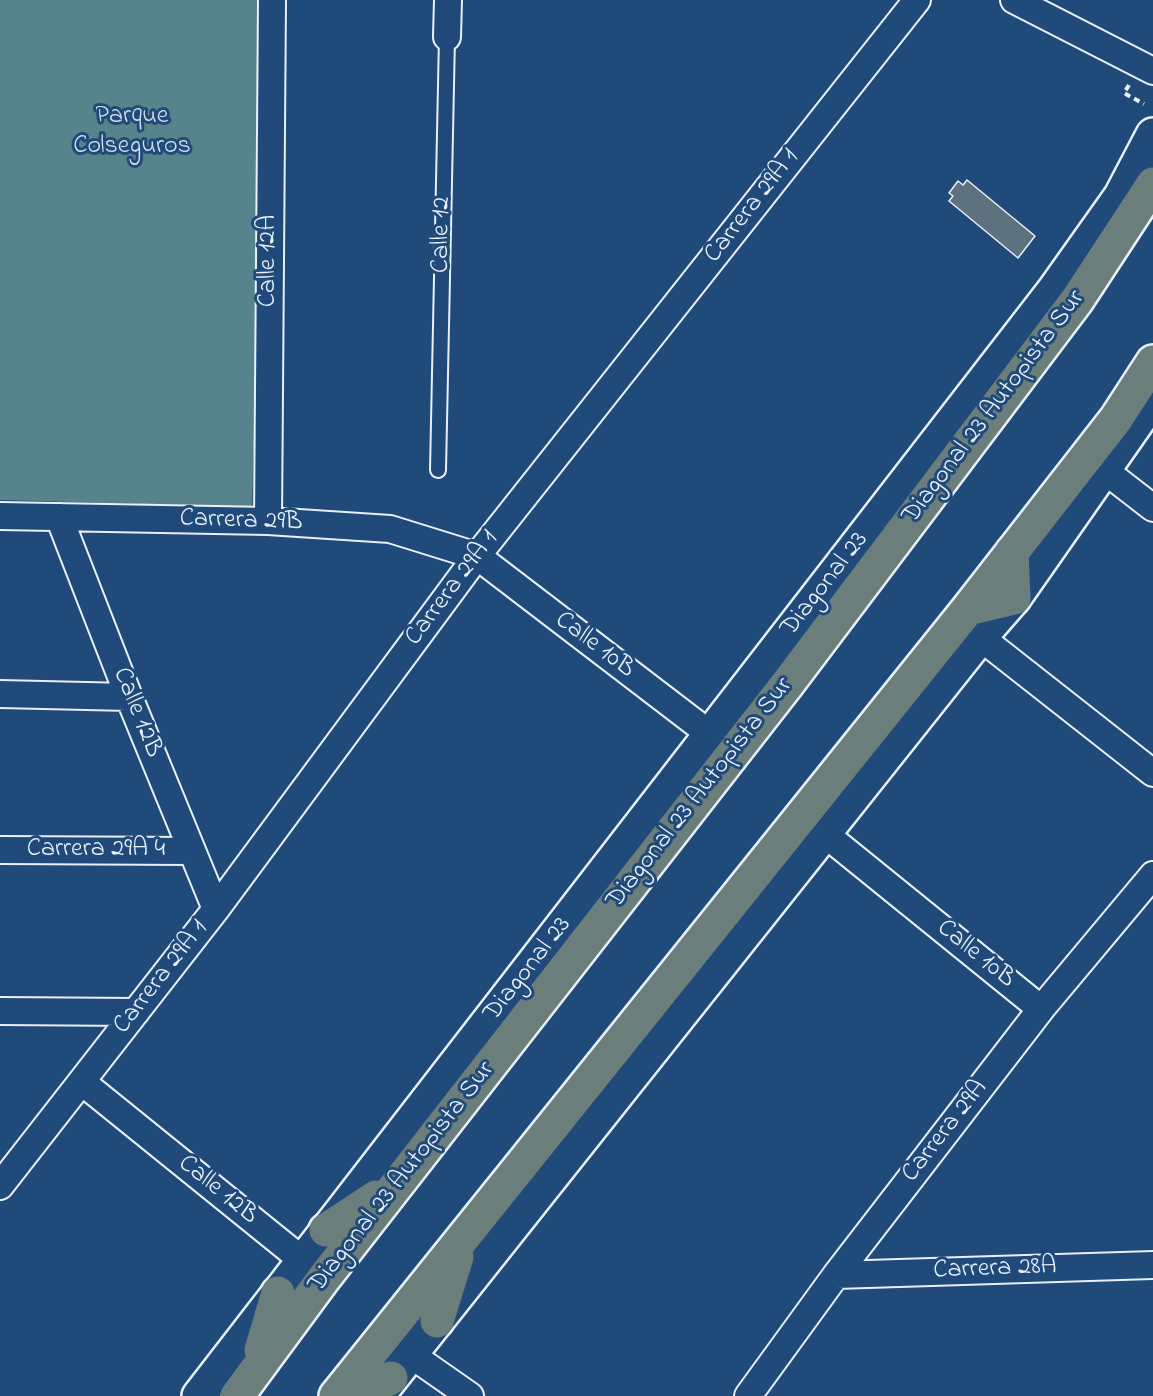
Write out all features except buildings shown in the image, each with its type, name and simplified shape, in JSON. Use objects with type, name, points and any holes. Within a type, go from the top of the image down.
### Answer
[{"type":"main road","name":"Diagonal 23 Autopista Sur","points":[[245,1384],[313,1269],[400,1181],[796,673],[1077,300],[1153,184]]},
{"type":"main road","points":[[336,1396],[464,1237],[974,623],[1012,552],[1116,419],[1153,362]]},
{"type":"main road","points":[[974,623],[1014,598],[1012,552]]},
{"type":"main road","points":[[326,1230],[400,1181]]},
{"type":"main road","points":[[437,1321],[464,1237]]},
{"type":"main road","points":[[245,1384],[278,1293]]},
{"type":"main road","points":[[357,1396],[393,1376]]},
{"type":"street","name":"Calle 12A","points":[[268,521],[272,0]]},
{"type":"street","name":"Calle 12","points":[[447,37],[448,0]]},
{"type":"street","name":"Carrera 29A 1","points":[[0,1186],[216,909],[477,556],[916,0]]},
{"type":"street","points":[[1014,0],[1153,71]]},
{"type":"street","name":"Diagonal 23","points":[[199,1396],[278,1293],[313,1269],[326,1230],[1055,289],[1121,196],[1153,135]]},
{"type":"street","points":[[1014,598],[1153,399]]},
{"type":"street","points":[[1104,470],[1153,508]]},
{"type":"street","name":"Carrera 29B","points":[[0,516],[268,521],[390,529],[477,556]]},
{"type":"street","name":"Calle 12B","points":[[59,517],[129,697],[216,909]]},
{"type":"street","name":"Calle 10B","points":[[477,556],[711,735]]},
{"type":"street","points":[[470,1396],[393,1376],[825,834],[974,623],[1153,773]]},
{"type":"street","points":[[0,694],[129,697]]},
{"type":"street","name":"Calle 10B","points":[[825,834],[1041,1009]]},
{"type":"street","name":"Carrera 29A 4","points":[[0,850],[192,852]]},
{"type":"street","name":"Carrera 29A","points":[[748,1396],[836,1275],[1041,1009],[1153,875]]},
{"type":"street","points":[[0,1011],[136,1012]]},
{"type":"street","name":"Calle 12B","points":[[82,1082],[313,1269]]},
{"type":"street","name":"Carrera 28A","points":[[836,1275],[1153,1265]]},
{"type":"lane","name":"Calle 12","points":[[438,470],[447,37]]},
{"type":"path","points":[[1130,83],[1125,93],[1144,104]]},
{"type":"green space","name":"Parque Colseguros","points":[[0,0],[268,0],[252,507],[0,500]]}]
